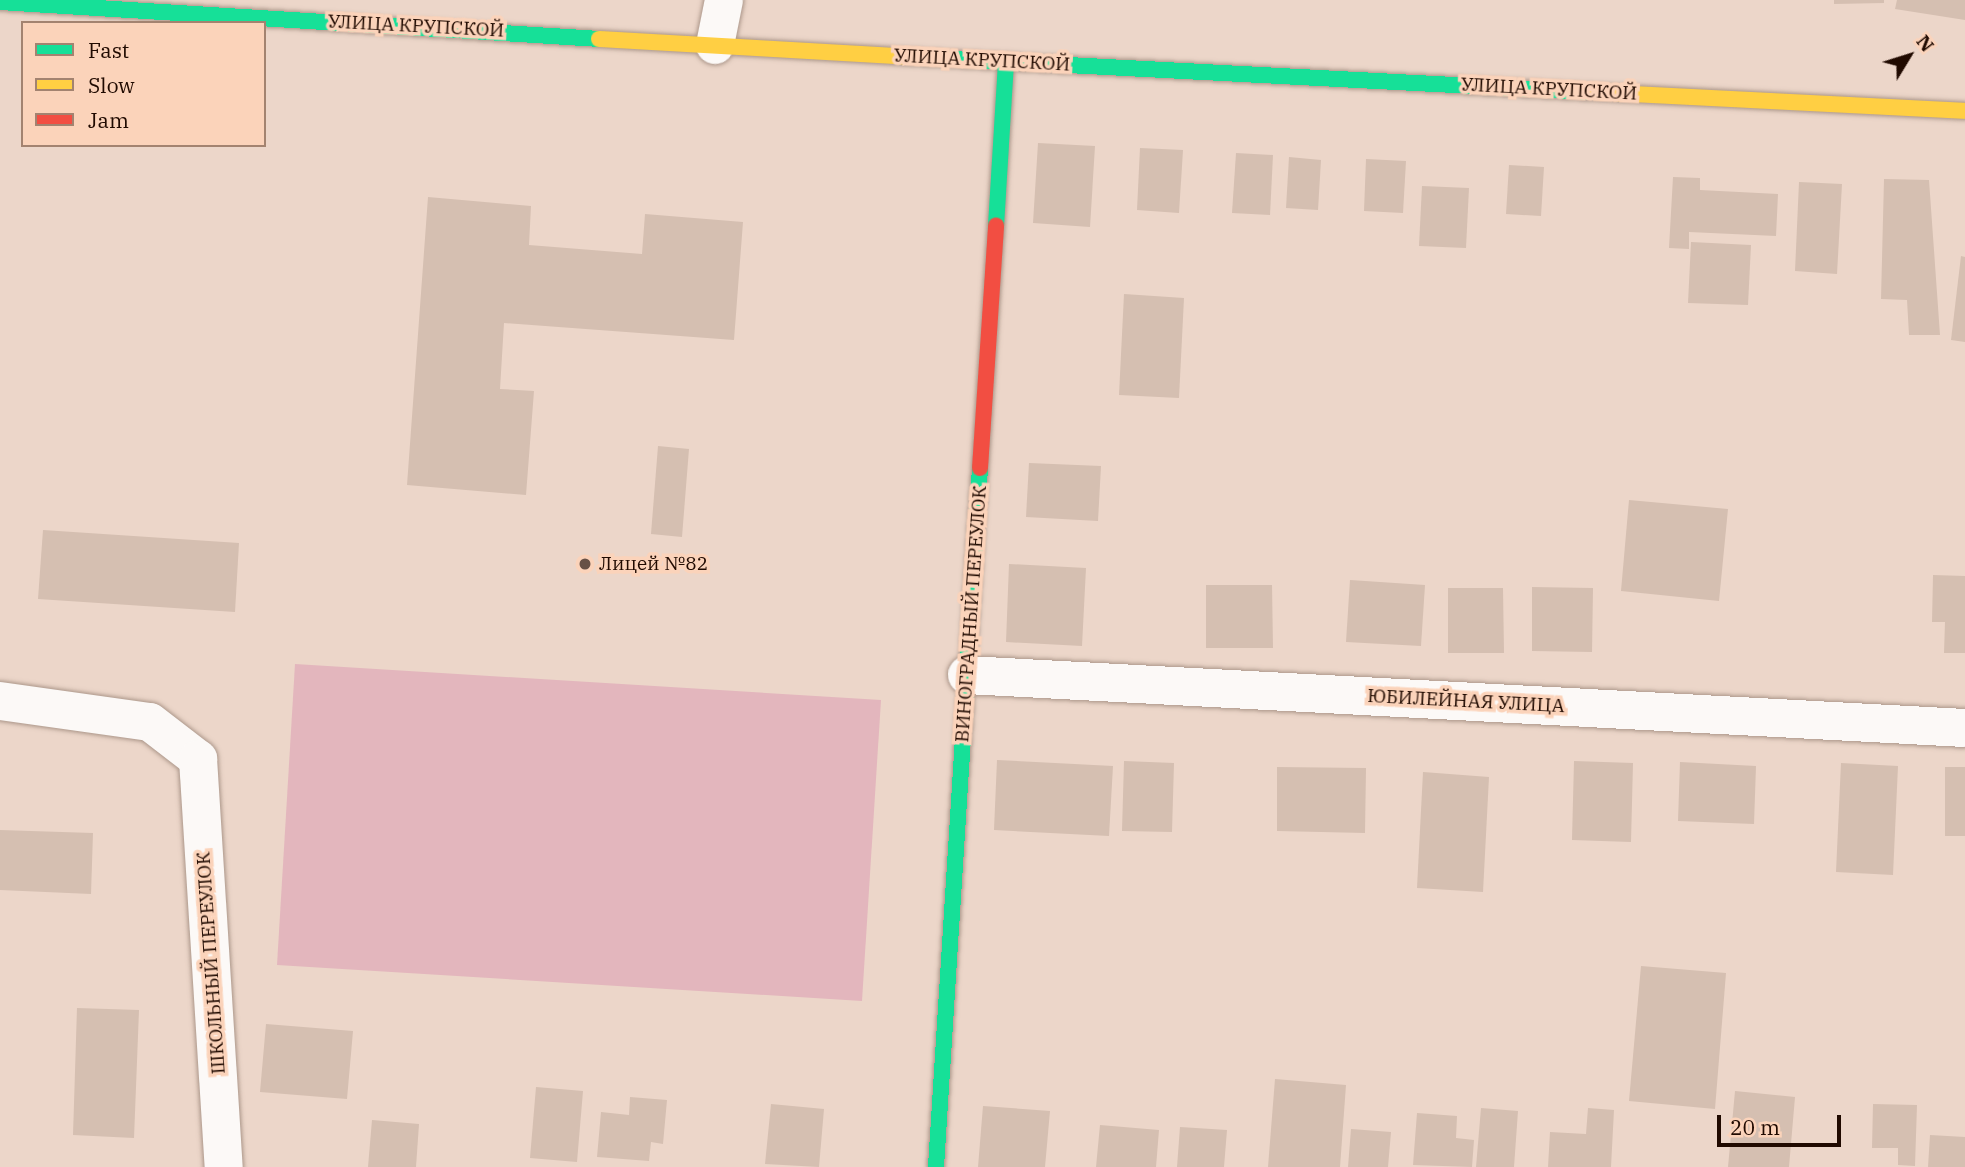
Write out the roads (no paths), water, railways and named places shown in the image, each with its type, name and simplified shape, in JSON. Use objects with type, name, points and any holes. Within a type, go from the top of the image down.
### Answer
[{"type":"main road","name":"УЛИЦА КРУПСКОЙ","points":[[0,2],[715,45],[1965,111]]},
{"type":"main road","name":"ВИНОГРАДНЫЙ ПЕРЕУЛОК","points":[[936,1167],[1006,61]]},
{"type":"street","points":[[715,45],[724,0]]},
{"type":"street","name":"ЮБИЛЕЙНАЯ УЛИЦА","points":[[967,675],[1965,728]]},
{"type":"street","name":"ШКОЛЬНЫЙ ПЕРЕУЛОК","points":[[0,701],[150,722],[198,759],[224,1167]]},
{"type":"place","name":"Лицей №82","points":[[585,564]]}]
